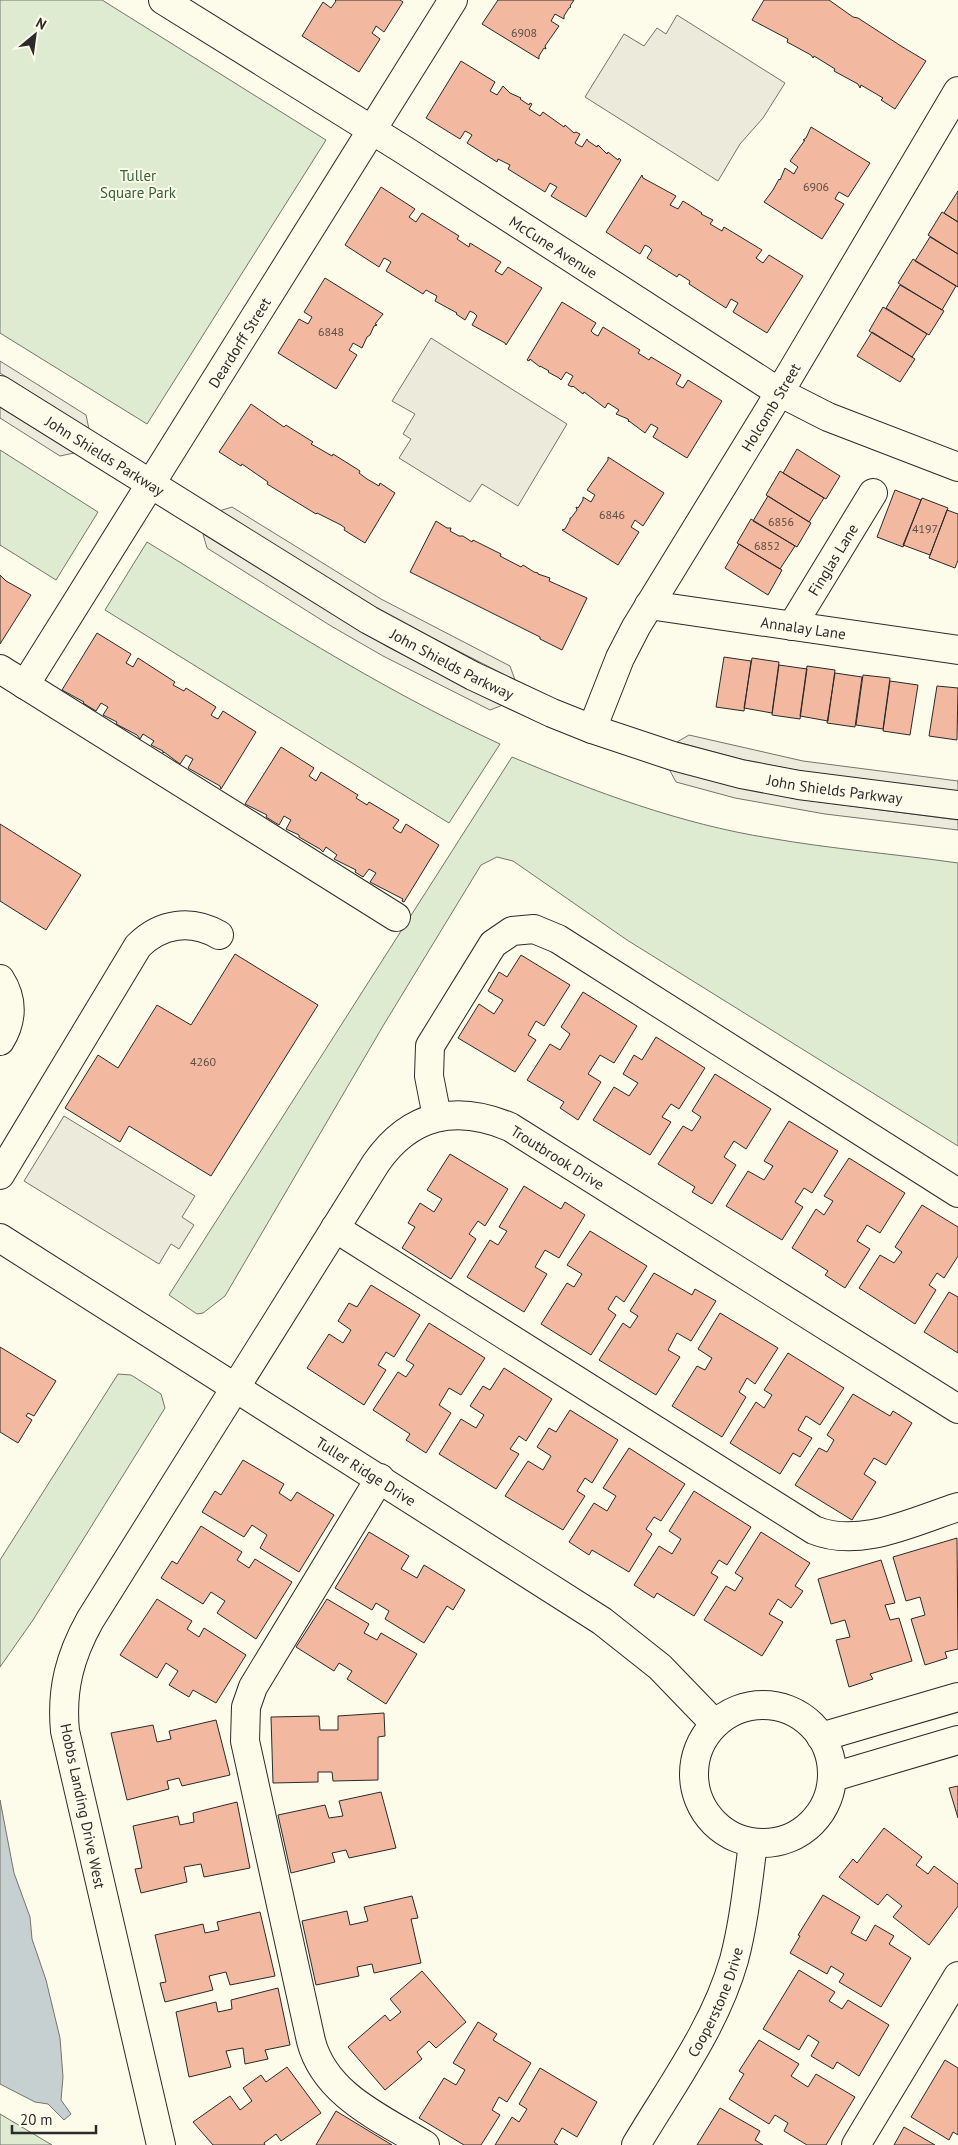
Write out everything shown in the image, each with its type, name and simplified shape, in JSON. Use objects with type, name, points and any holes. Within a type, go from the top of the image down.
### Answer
[{"type":"street","name":"McCune Avenue","points":[[163,0],[372,130],[779,392],[828,417],[958,467]]},
{"type":"street","name":"Deardorff Street","points":[[25,685],[453,0]]},
{"type":"street","name":"Holcomb Street","points":[[592,729],[627,642],[779,392],[958,91]]},
{"type":"street","name":"John Shields Parkway","points":[[0,390],[318,590],[386,630],[473,676],[592,729],[673,756],[769,780],[886,797],[958,805]]},
{"type":"street","name":"Finglas Lane","points":[[792,626],[873,493]]},
{"type":"street","name":"Annalay Lane","points":[[649,605],[958,650]]},
{"type":"street","points":[[0,669],[396,917]]},
{"type":"street","points":[[0,1175],[138,946],[153,934],[172,926],[192,925],[210,930],[219,935]]},
{"type":"street","points":[[437,1117],[429,1076],[430,1046],[492,944],[512,931],[534,928],[558,939],[958,1193]]},
{"type":"street","points":[[0,979],[8,994],[10,1010],[7,1027],[0,1041]]},
{"type":"street","name":"Troutbrook Drive","points":[[236,1386],[386,1149],[412,1127],[437,1117],[460,1114],[477,1116],[510,1127],[958,1409]]},
{"type":"street","points":[[335,1228],[814,1530],[831,1535],[860,1536],[876,1533],[958,1507]]},
{"type":"street","name":"Tuller Ridge Drive","points":[[0,1238],[602,1620],[660,1667],[715,1724]]},
{"type":"street","name":"Hobbs Landing Drive West","points":[[161,2145],[69,1747],[64,1716],[64,1689],[76,1647],[90,1620],[236,1386]]},
{"type":"street","points":[[380,1478],[253,1687],[246,1707],[246,1741],[304,2012],[317,2060],[330,2080],[351,2099],[426,2145]]},
{"type":"street","points":[[822,1737],[958,1696]]},
{"type":"street","points":[[752,1705],[774,1705],[803,1717],[822,1737],[829,1751],[833,1777],[830,1793],[824,1808],[807,1828],[782,1841],[766,1844],[753,1843],[732,1836],[707,1816],[697,1796],[694,1784],[694,1762],[702,1741],[715,1724],[732,1712],[752,1705]]},
{"type":"street","points":[[833,1777],[958,1740]]},
{"type":"street","name":"Cooperstone Drive","points":[[636,2145],[700,2038],[725,1986],[740,1936],[753,1843]]},
{"type":"street","points":[[856,2145],[958,1976]]},
{"type":"green space","name":"Tuller Square Park","points":[[0,0],[102,0],[326,140],[147,424],[0,333]]},
{"type":"green space","points":[[0,450],[98,512],[56,580],[0,545]]},
{"type":"green space","points":[[147,542],[364,674],[500,744],[449,823],[105,610]]},
{"type":"green space","points":[[512,757],[639,805],[736,832],[793,842],[958,863],[958,1146],[627,940],[513,861],[497,857],[481,865],[383,1026],[225,1296],[203,1313],[197,1314],[169,1295]]},
{"type":"green space","points":[[118,1374],[131,1375],[161,1394],[165,1408],[33,1620],[0,1667],[0,1560]]},
{"type":"green space","points":[[0,2114],[52,2145],[0,2145]]},
{"type":"shaded area","points":[[677,15],[785,83],[763,118],[740,144],[718,181],[585,97],[624,34],[644,46],[657,28],[666,34]]},
{"type":"shaded area","points":[[431,338],[567,424],[518,506],[482,484],[470,502],[399,458],[411,439],[403,434],[415,414],[392,401]]},
{"type":"shaded area","points":[[0,361],[86,415],[89,429],[0,373]]},
{"type":"shaded area","points":[[0,407],[74,453],[60,456],[0,418]]},
{"type":"shaded area","points":[[232,507],[381,599],[510,666],[515,680],[401,622],[219,511]]},
{"type":"shaded area","points":[[203,534],[388,647],[503,705],[490,710],[383,656],[331,626],[207,548]]},
{"type":"shaded area","points":[[689,735],[803,761],[958,781],[958,792],[801,771],[744,760],[677,742]]},
{"type":"shaded area","points":[[669,769],[738,787],[797,799],[958,820],[958,830],[825,814],[735,798],[676,782]]},
{"type":"shaded area","points":[[64,1116],[195,1196],[182,1217],[194,1225],[179,1249],[171,1244],[159,1264],[24,1181]]},
{"type":"shaded area","points":[[0,1800],[14,1873],[30,1917],[32,1939],[46,1980],[60,2038],[63,2077],[61,2100],[71,2114],[64,2120],[48,2104],[35,2102],[0,2084]]},
{"type":"building","points":[[335,0],[400,0],[403,2],[384,32],[376,26],[372,33],[380,39],[359,72],[302,36],[323,2],[331,8]]},
{"type":"building","points":[[498,0],[574,0],[564,19],[555,14],[551,21],[559,26],[545,46],[546,49],[544,48],[539,59],[482,24]]},
{"type":"building","points":[[764,0],[829,0],[853,17],[858,18],[926,61],[895,109],[881,100],[883,98],[861,85],[860,88],[858,84],[834,71],[835,69],[787,42],[788,39],[752,20]]},
{"type":"building","points":[[461,61],[495,82],[490,91],[497,95],[503,86],[510,93],[521,98],[529,105],[530,103],[532,104],[529,109],[540,116],[543,112],[564,127],[565,125],[574,133],[580,134],[575,143],[578,145],[582,147],[587,139],[597,147],[598,145],[607,154],[608,152],[618,160],[619,158],[621,160],[586,217],[551,196],[557,187],[550,183],[545,192],[508,169],[510,165],[498,159],[497,162],[467,143],[472,135],[469,133],[465,131],[460,139],[426,118]]},
{"type":"building","points":[[811,127],[870,163],[848,197],[839,192],[837,195],[835,199],[844,204],[822,239],[764,202],[780,180],[785,168],[794,174],[798,167],[790,161],[805,140],[803,140],[806,138]]},
{"type":"building","points":[[642,175],[643,178],[676,196],[670,205],[678,209],[683,201],[713,220],[710,224],[722,231],[724,227],[762,250],[756,258],[763,263],[769,255],[803,276],[767,333],[733,312],[738,303],[731,299],[726,308],[689,284],[690,281],[679,274],[677,277],[647,258],[652,250],[649,247],[645,245],[640,254],[606,232]]},
{"type":"building","points":[[381,187],[415,209],[409,217],[416,222],[422,213],[459,236],[457,239],[469,247],[470,243],[501,262],[495,271],[502,275],[508,267],[542,288],[506,345],[472,325],[477,316],[474,313],[470,311],[465,320],[457,313],[435,301],[437,296],[426,290],[423,294],[386,271],[391,262],[388,260],[384,258],[379,267],[345,245]]},
{"type":"building","points":[[958,191],[958,222],[944,213]]},
{"type":"building","points":[[942,212],[958,222],[958,254],[928,235]]},
{"type":"building","points":[[930,237],[958,254],[958,287],[915,261]]},
{"type":"building","points":[[913,259],[956,286],[942,310],[898,283]]},
{"type":"building","points":[[325,278],[383,314],[375,324],[377,325],[374,326],[362,348],[353,343],[349,350],[357,355],[336,389],[278,353],[299,319],[308,324],[312,317],[304,312]]},
{"type":"building","points":[[900,285],[944,311],[929,335],[886,308]]},
{"type":"building","points":[[562,302],[596,323],[591,331],[594,334],[598,336],[603,327],[640,350],[638,353],[649,360],[651,357],[681,375],[676,384],[679,386],[683,388],[688,380],[722,401],[687,458],[653,437],[658,428],[651,424],[645,433],[629,422],[628,419],[616,414],[619,410],[608,403],[605,408],[584,392],[583,394],[573,386],[568,385],[573,376],[566,372],[561,380],[530,359],[529,361],[527,360]]},
{"type":"building","points":[[883,307],[927,334],[912,357],[869,331]]},
{"type":"building","points":[[872,332],[915,359],[900,382],[857,356]]},
{"type":"building","points":[[251,404],[284,427],[286,425],[313,442],[311,444],[332,456],[333,454],[357,469],[367,479],[379,486],[380,483],[395,493],[365,543],[344,530],[345,528],[341,525],[316,514],[267,484],[268,482],[242,464],[241,466],[219,452]]},
{"type":"building","points":[[797,449],[840,476],[826,499],[783,473]]},
{"type":"building","points":[[608,457],[664,493],[643,526],[635,520],[631,527],[639,532],[618,565],[562,530],[565,529],[583,497],[591,502],[595,495],[587,490],[608,460]]},
{"type":"building","points":[[780,471],[824,498],[809,522],[766,495]]},
{"type":"building","points":[[895,490],[921,500],[903,547],[877,537]]},
{"type":"building","points":[[768,496],[811,523],[797,547],[753,521]]},
{"type":"building","points":[[922,498],[948,508],[930,555],[903,545]]},
{"type":"building","points":[[947,510],[958,514],[958,560],[955,568],[929,558]]},
{"type":"building","points":[[751,519],[795,546],[780,569],[737,543]]},
{"type":"building","points":[[436,521],[447,528],[451,528],[450,531],[459,536],[463,536],[472,542],[473,540],[501,554],[500,556],[521,567],[523,565],[538,574],[550,578],[549,581],[587,598],[562,650],[540,639],[540,637],[410,572]]},
{"type":"building","points":[[739,544],[782,570],[768,595],[725,568]]},
{"type":"building","points":[[0,575],[6,581],[31,595],[0,644]]},
{"type":"building","points":[[97,633],[131,654],[126,663],[133,667],[138,658],[175,682],[173,685],[184,691],[186,688],[216,707],[211,715],[214,717],[218,719],[223,711],[256,732],[221,789],[220,786],[188,768],[193,759],[186,755],[180,764],[163,753],[163,751],[151,745],[154,741],[143,734],[140,739],[137,735],[116,724],[117,722],[103,715],[108,707],[101,703],[96,711],[62,690]]},
{"type":"building","points":[[724,657],[751,661],[744,711],[716,707]]},
{"type":"building","points":[[752,658],[779,662],[772,713],[744,708]]},
{"type":"building","points":[[779,665],[807,669],[800,719],[772,715]]},
{"type":"building","points":[[807,666],[835,670],[828,721],[800,716]]},
{"type":"building","points":[[835,673],[862,677],[855,727],[827,723]]},
{"type":"building","points":[[863,675],[890,678],[883,729],[856,725]]},
{"type":"building","points":[[890,681],[918,685],[910,735],[883,731]]},
{"type":"building","points":[[937,686],[958,688],[957,740],[929,736]]},
{"type":"building","points":[[281,747],[314,768],[309,776],[316,781],[321,772],[358,795],[356,798],[367,805],[369,802],[399,820],[393,828],[397,831],[401,833],[406,824],[439,845],[404,902],[402,901],[403,899],[370,882],[376,873],[369,869],[363,877],[355,872],[356,870],[334,859],[337,855],[326,847],[323,852],[299,837],[299,835],[286,829],[291,820],[284,816],[279,825],[266,817],[267,815],[245,804]]},
{"type":"building","points":[[0,824],[81,875],[46,930],[0,901]]},
{"type":"building","points":[[235,954],[318,1005],[211,1176],[129,1126],[120,1142],[65,1108],[98,1055],[118,1068],[157,1005],[191,1025]]},
{"type":"building","points":[[521,955],[570,985],[544,1026],[536,1021],[528,1035],[536,1040],[515,1072],[458,1038],[479,1004],[494,1014],[503,1000],[488,991],[499,972],[507,977]]},
{"type":"building","points":[[583,992],[637,1026],[614,1063],[600,1055],[588,1074],[601,1082],[578,1120],[560,1108],[564,1102],[527,1080],[550,1044],[560,1050],[570,1034],[561,1027]]},
{"type":"building","points":[[656,1037],[705,1068],[679,1109],[671,1104],[662,1117],[671,1122],[650,1155],[593,1120],[614,1087],[629,1096],[638,1083],[623,1074],[634,1055],[642,1060]]},
{"type":"building","points":[[715,1074],[771,1109],[746,1149],[734,1141],[724,1157],[736,1165],[712,1204],[692,1192],[695,1187],[658,1164],[683,1126],[692,1131],[701,1117],[692,1111]]},
{"type":"building","points":[[789,1121],[838,1151],[812,1193],[804,1188],[795,1202],[803,1207],[782,1240],[726,1206],[748,1171],[764,1180],[773,1166],[764,1161]]},
{"type":"building","points":[[450,1154],[508,1189],[485,1226],[478,1221],[469,1234],[476,1239],[451,1279],[402,1248],[415,1227],[408,1223],[420,1203],[434,1212],[442,1199],[427,1190]]},
{"type":"building","points":[[849,1158],[905,1193],[880,1233],[867,1225],[857,1241],[870,1249],[845,1288],[825,1275],[828,1271],[792,1248],[816,1209],[824,1215],[833,1201],[824,1196]]},
{"type":"building","points":[[524,1186],[561,1209],[565,1202],[585,1215],[559,1258],[545,1250],[535,1267],[547,1274],[524,1312],[467,1277],[490,1240],[498,1245],[507,1231],[499,1227]]},
{"type":"building","points":[[922,1205],[958,1227],[958,1256],[944,1278],[937,1273],[929,1285],[936,1290],[915,1324],[859,1288],[880,1255],[894,1263],[902,1252],[895,1247]]},
{"type":"building","points":[[590,1231],[647,1266],[624,1302],[616,1296],[608,1309],[616,1315],[591,1355],[541,1324],[567,1283],[574,1287],[582,1274],[567,1265]]},
{"type":"building","points":[[654,1273],[692,1295],[695,1289],[716,1301],[691,1341],[677,1333],[668,1350],[680,1357],[656,1395],[599,1360],[623,1323],[630,1328],[638,1316],[630,1311]]},
{"type":"building","points":[[371,1285],[420,1315],[394,1357],[386,1352],[378,1365],[386,1370],[364,1405],[307,1368],[329,1334],[343,1343],[351,1330],[338,1321],[349,1303],[357,1307]]},
{"type":"building","points":[[949,1292],[958,1297],[958,1353],[924,1332]]},
{"type":"building","points":[[720,1313],[778,1348],[755,1384],[747,1378],[739,1392],[746,1397],[722,1437],[672,1406],[697,1366],[705,1370],[712,1358],[698,1349]]},
{"type":"building","points":[[429,1323],[485,1358],[461,1395],[449,1388],[439,1405],[451,1413],[426,1453],[406,1440],[410,1434],[373,1410],[398,1372],[406,1377],[414,1365],[406,1360]]},
{"type":"building","points":[[0,1347],[56,1381],[34,1416],[28,1413],[26,1416],[32,1420],[18,1443],[0,1432]]},
{"type":"building","points":[[788,1353],[844,1388],[820,1425],[806,1416],[798,1430],[812,1438],[800,1457],[793,1453],[780,1474],[730,1443],[756,1402],[764,1408],[772,1395],[764,1390]]},
{"type":"building","points":[[504,1368],[552,1399],[526,1441],[519,1436],[510,1449],[519,1454],[496,1489],[439,1454],[461,1419],[476,1428],[484,1415],[470,1406],[483,1386],[490,1390]]},
{"type":"building","points":[[853,1394],[890,1416],[893,1411],[912,1423],[886,1465],[874,1458],[864,1474],[876,1482],[852,1520],[795,1485],[819,1448],[827,1452],[834,1440],[827,1435]]},
{"type":"building","points":[[570,1410],[618,1440],[592,1483],[585,1478],[577,1491],[585,1496],[563,1530],[505,1496],[528,1461],[543,1470],[551,1456],[537,1447],[549,1428],[556,1432]]},
{"type":"building","points":[[629,1448],[685,1484],[661,1521],[654,1517],[646,1529],[652,1534],[629,1572],[592,1550],[589,1555],[569,1542],[594,1503],[607,1511],[616,1496],[603,1488]]},
{"type":"building","points":[[243,1460],[284,1484],[279,1493],[291,1501],[297,1492],[334,1515],[299,1572],[260,1548],[267,1535],[252,1525],[244,1537],[202,1512],[215,1491],[221,1495]]},
{"type":"building","points":[[694,1491],[751,1527],[727,1565],[719,1560],[711,1573],[718,1577],[694,1616],[657,1593],[654,1598],[634,1585],[659,1546],[672,1554],[681,1539],[669,1531]]},
{"type":"building","points":[[201,1526],[242,1552],[237,1560],[249,1568],[255,1559],[292,1582],[256,1639],[217,1613],[225,1601],[211,1592],[203,1604],[161,1578],[172,1561],[177,1564]]},
{"type":"building","points":[[369,1532],[409,1556],[401,1569],[417,1578],[424,1565],[465,1590],[453,1610],[447,1606],[424,1643],[385,1619],[389,1611],[376,1603],[372,1610],[335,1588]]},
{"type":"building","points":[[761,1532],[810,1563],[795,1586],[803,1591],[791,1608],[778,1599],[769,1614],[783,1622],[762,1656],[704,1620],[726,1586],[735,1591],[743,1578],[735,1573]]},
{"type":"building","points":[[957,1538],[958,1649],[945,1652],[947,1658],[925,1665],[911,1619],[925,1615],[920,1597],[906,1601],[893,1557]]},
{"type":"building","points":[[881,1560],[895,1603],[885,1605],[890,1620],[899,1618],[912,1661],[870,1674],[873,1679],[849,1687],[836,1640],[850,1637],[845,1620],[831,1624],[818,1579]]},
{"type":"building","points":[[157,1599],[192,1621],[187,1629],[199,1637],[204,1628],[246,1655],[216,1703],[193,1690],[189,1697],[169,1685],[178,1671],[166,1663],[157,1678],[120,1655]]},
{"type":"building","points":[[327,1599],[369,1624],[364,1633],[377,1640],[381,1633],[417,1654],[386,1704],[347,1679],[352,1671],[339,1663],[334,1671],[296,1647]]},
{"type":"building","points":[[384,1713],[385,1736],[378,1737],[378,1780],[333,1781],[332,1772],[318,1772],[318,1782],[273,1783],[271,1717],[319,1716],[320,1730],[338,1730],[338,1716]]},
{"type":"building","points":[[216,1720],[230,1775],[182,1786],[179,1778],[167,1781],[169,1789],[127,1800],[111,1733],[153,1725],[157,1742],[171,1739],[169,1731]]},
{"type":"building","points":[[958,1786],[958,1818],[949,1788]]},
{"type":"building","points":[[381,1792],[396,1848],[349,1858],[346,1850],[332,1853],[335,1862],[291,1873],[278,1815],[325,1805],[329,1818],[343,1816],[339,1801]]},
{"type":"building","points":[[237,1802],[250,1868],[204,1877],[201,1864],[184,1867],[187,1882],[141,1893],[135,1869],[142,1868],[133,1826],[178,1816],[180,1825],[194,1822],[193,1813]]},
{"type":"building","points":[[884,1828],[922,1857],[916,1865],[928,1874],[934,1866],[958,1884],[958,1906],[929,1945],[893,1917],[902,1906],[887,1894],[878,1905],[839,1877],[853,1859],[857,1863]]},
{"type":"building","points":[[823,1895],[860,1917],[851,1933],[866,1941],[875,1925],[894,1936],[889,1944],[911,1958],[881,2007],[839,1982],[844,1974],[831,1966],[827,1974],[790,1953],[800,1936],[798,1935]]},
{"type":"building","points":[[412,1896],[418,1918],[411,1919],[421,1963],[374,1973],[372,1964],[357,1967],[359,1976],[316,1985],[302,1921],[347,1911],[350,1925],[368,1921],[364,1907]]},
{"type":"building","points":[[260,1912],[275,1976],[230,1985],[226,1972],[209,1976],[213,1990],[165,2002],[160,1983],[166,1982],[155,1935],[203,1924],[205,1933],[219,1930],[217,1922]]},
{"type":"building","points":[[799,1970],[835,1992],[829,2001],[842,2009],[848,2000],[889,2025],[859,2076],[837,2062],[833,2069],[811,2056],[819,2042],[808,2035],[799,2050],[763,2029]]},
{"type":"building","points":[[422,1971],[466,2022],[436,2048],[429,2041],[417,2052],[422,2059],[385,2090],[348,2047],[385,2015],[390,2021],[401,2012],[390,1999]]},
{"type":"building","points":[[278,1988],[290,2045],[265,2050],[268,2059],[245,2064],[243,2048],[226,2051],[231,2067],[189,2077],[176,2012],[216,2002],[218,2012],[232,2009],[231,2000]]},
{"type":"building","points":[[478,2022],[497,2034],[493,2040],[531,2063],[507,2102],[499,2097],[492,2110],[500,2115],[481,2145],[464,2145],[419,2118],[444,2078],[456,2085],[465,2070],[453,2063]]},
{"type":"building","points":[[759,2040],[799,2064],[791,2076],[808,2087],[816,2074],[855,2097],[826,2145],[807,2145],[784,2131],[788,2123],[775,2115],[769,2124],[729,2099],[744,2074],[739,2071]]},
{"type":"building","points":[[945,2060],[958,2068],[958,2135],[953,2132],[949,2140],[911,2117]]},
{"type":"building","points":[[287,2067],[321,2113],[281,2141],[276,2134],[264,2143],[265,2145],[213,2145],[193,2122],[230,2096],[240,2110],[252,2101],[243,2088],[261,2075],[266,2082]]},
{"type":"building","points":[[540,2068],[597,2102],[577,2137],[562,2128],[554,2142],[558,2145],[495,2145],[512,2117],[519,2122],[527,2109],[519,2104]]},
{"type":"building","points":[[720,2108],[760,2131],[755,2140],[763,2145],[697,2145]]},
{"type":"building","points":[[336,2111],[392,2145],[316,2145]]},
{"type":"building","points":[[904,2127],[935,2145],[894,2145]]}]
